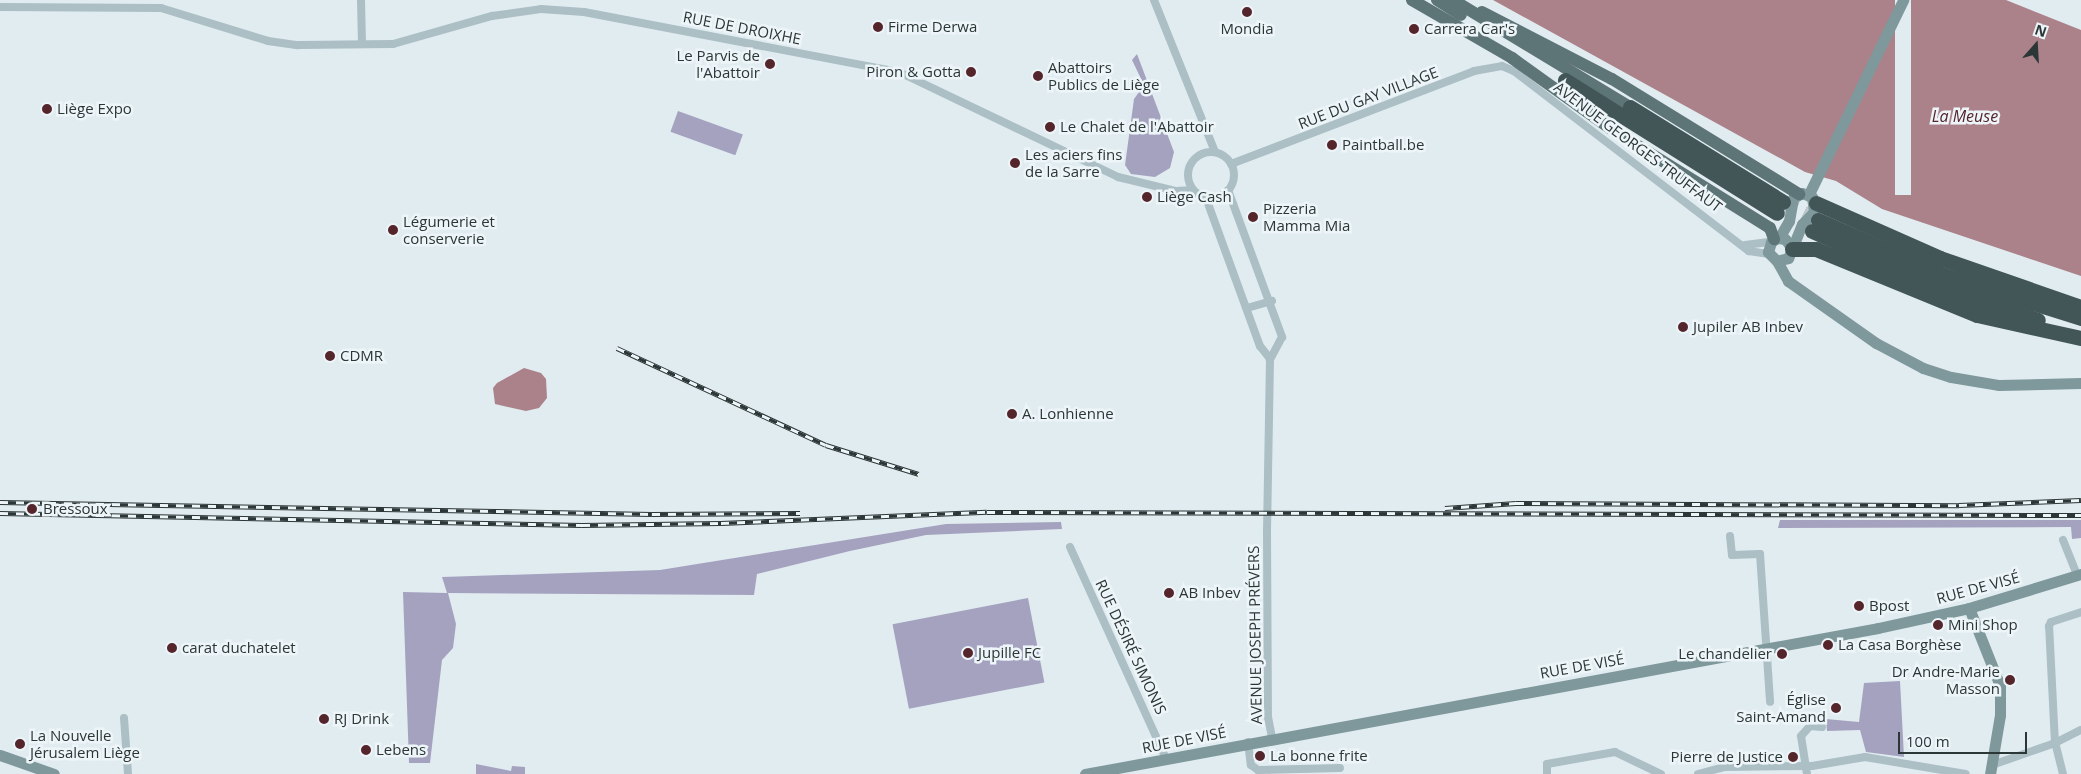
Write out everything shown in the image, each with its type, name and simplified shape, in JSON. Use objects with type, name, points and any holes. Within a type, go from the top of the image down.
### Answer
[{"type":"highway","points":[[1566,80],[1784,208]]},
{"type":"highway","points":[[1630,107],[1784,208]]},
{"type":"highway","points":[[1810,194],[1940,258],[2081,307]]},
{"type":"highway","points":[[1812,223],[1944,275],[2081,318]]},
{"type":"highway","points":[[1812,223],[1939,287],[2081,331]]},
{"type":"highway","points":[[1783,254],[1816,249],[1977,315],[2081,338]]},
{"type":"main road","points":[[1412,0],[1512,58],[1611,129],[1770,228],[1783,254],[1784,277],[1876,343],[1938,373],[2000,385],[2081,383]]},
{"type":"main road","points":[[1437,0],[1566,80]]},
{"type":"main road","points":[[1453,0],[1630,107]]},
{"type":"main road","points":[[1463,0],[1630,107]]},
{"type":"main road","points":[[1783,254],[1812,223],[1814,212],[1810,194],[1903,0]]},
{"type":"main road","points":[[1482,12],[1612,79],[1810,194]]},
{"type":"main road","points":[[1783,254],[1775,240],[1784,208],[1791,202],[1810,194]]},
{"type":"main road","points":[[1784,208],[1812,223]]},
{"type":"main road","name":"RUE DE VISÉ","points":[[1085,774],[1970,608],[2079,575]]},
{"type":"main road","points":[[1970,608],[2000,686],[2000,715],[1991,769]]},
{"type":"main road","points":[[0,755],[54,774]]},
{"type":"street","points":[[362,0],[362,44]]},
{"type":"street","points":[[1154,0],[1214,152],[1231,164],[1234,178],[1228,190],[1218,197],[1206,198],[1193,190],[1188,177],[1190,163],[1201,154],[1214,152]]},
{"type":"street","name":"RUE DE DROIXHE","points":[[0,7],[161,8],[277,42],[362,44],[402,43],[500,15],[541,9],[584,12],[899,72],[1118,177],[1176,190],[1193,190]]},
{"type":"street","name":"RUE DU GAY VILLAGE","points":[[1231,164],[1467,74],[1496,65],[1514,70]]},
{"type":"street","name":"AVENUE GEORGES TRUFFAUT","points":[[1514,70],[1753,253],[1783,254]]},
{"type":"street","points":[[1206,198],[1260,346],[1270,359],[1282,337],[1272,301],[1228,190]]},
{"type":"street","points":[[1745,245],[1775,240]]},
{"type":"street","points":[[1247,308],[1272,301]]},
{"type":"street","name":"AVENUE JOSEPH PRÉVERS","points":[[1270,359],[1267,531],[1268,716],[1272,738]]},
{"type":"street","points":[[1730,536],[1732,555],[1760,554],[1770,702]]},
{"type":"street","points":[[2063,540],[2079,575]]},
{"type":"street","name":"RUE DÉSIRÉ SIMONIS","points":[[1070,547],[1166,759]]},
{"type":"street","points":[[2063,774],[2055,743],[2051,622],[2081,612]]},
{"type":"street","points":[[124,718],[128,774]]},
{"type":"street","points":[[1807,774],[1800,734],[1810,726],[1822,727]]},
{"type":"street","points":[[1991,769],[2055,743],[2081,730]]},
{"type":"street","points":[[1248,742],[1251,765],[1258,770],[1340,768]]},
{"type":"street","points":[[1547,774],[1547,764],[1615,752],[1660,774]]},
{"type":"street","points":[[1698,774],[1724,767],[1805,765],[1865,757],[1966,774]]},
{"type":"street","points":[[1643,765],[1644,774]]},
{"type":"shaded area","points":[[1137,54],[1174,152],[1170,168],[1155,177],[1131,174],[1125,165],[1134,99],[1144,85],[1132,60]]},
{"type":"shaded area","points":[[678,111],[743,135],[735,155],[670,132]]},
{"type":"shaded area","points":[[1780,520],[2081,520],[2081,538],[2072,539],[2071,527],[1778,528]]},
{"type":"shaded area","points":[[1061,522],[1062,529],[926,535],[850,551],[757,574],[754,595],[448,593],[456,624],[453,648],[442,660],[430,763],[409,763],[403,592],[447,593],[442,577],[660,570],[946,524]]},
{"type":"shaded area","name":"Jupille FC","points":[[1028,598],[1044,682],[909,709],[893,624]]},
{"type":"shaded area","points":[[1900,681],[1904,757],[1866,752],[1860,730],[1827,731],[1826,719],[1859,722],[1864,683]]},
{"type":"shaded area","points":[[476,764],[511,771],[512,766],[525,767],[525,774],[476,774]]},
{"type":"water","name":"La Meuse","points":[[1493,0],[2006,0],[2081,30],[2081,276],[1882,209],[1836,181],[1805,172]]},
{"type":"water","points":[[524,368],[541,373],[546,379],[547,398],[539,408],[526,411],[495,404],[493,388],[497,383]]},
{"type":"pier","points":[[1895,0],[1911,0],[1911,195],[1895,195]]},
{"type":"tunnel","points":[[1783,202],[1818,220]]},
{"type":"railway","points":[[617,348],[826,445],[919,474]]},
{"type":"railway","points":[[1445,508],[1516,503],[1959,505],[2081,500]]},
{"type":"railway","points":[[0,502],[652,514],[800,513]]},
{"type":"railway","points":[[0,513],[582,525],[721,523],[987,512],[2081,515]]},
{"type":"place","name":"Mondia","points":[[1247,12]]},
{"type":"place","name":"Firme Derwa","points":[[878,27]]},
{"type":"place","name":"Carrera Car's","points":[[1414,29]]},
{"type":"place","name":"Le Parvis de l'Abattoir","points":[[770,64]]},
{"type":"place","name":"Piron & Gotta","points":[[971,72]]},
{"type":"place","name":"Abattoirs Publics de Liège","points":[[1038,76]]},
{"type":"place","name":"Liège Expo","points":[[47,109]]},
{"type":"place","name":"Le Chalet de l'Abattoir","points":[[1050,127]]},
{"type":"place","name":"Paintball.be","points":[[1332,145]]},
{"type":"place","name":"Les aciers fins de la Sarre","points":[[1015,163]]},
{"type":"place","name":"Liège Cash","points":[[1147,197]]},
{"type":"place","name":"Pizzeria Mamma Mia","points":[[1253,217]]},
{"type":"place","name":"Légumerie et conserverie","points":[[393,230]]},
{"type":"place","name":"Jupiler AB Inbev","points":[[1683,327]]},
{"type":"place","name":"CDMR","points":[[330,356]]},
{"type":"place","name":"A. Lonhienne","points":[[1012,414]]},
{"type":"place","name":"Bressoux","points":[[32,509]]},
{"type":"place","name":"AB Inbev","points":[[1169,593]]},
{"type":"place","name":"Bpost","points":[[1859,606]]},
{"type":"place","name":"Mini Shop","points":[[1938,625]]},
{"type":"place","name":"La Casa Borghèse","points":[[1828,645]]},
{"type":"place","name":"carat duchatelet","points":[[172,648]]},
{"type":"place","name":"Jupille FC","points":[[968,653]]},
{"type":"place","name":"Le chandelier","points":[[1782,654]]},
{"type":"place","name":"Dr Andre-Marie Masson","points":[[2010,680]]},
{"type":"place","name":"Église Saint-Amand","points":[[1836,708]]},
{"type":"place","name":"RJ Drink","points":[[324,719]]},
{"type":"place","name":"La Nouvelle Jérusalem Liège","points":[[20,744]]},
{"type":"place","name":"Lebens","points":[[366,750]]},
{"type":"place","name":"La bonne frite","points":[[1260,756]]},
{"type":"place","name":"Pierre de Justice","points":[[1793,757]]}]
